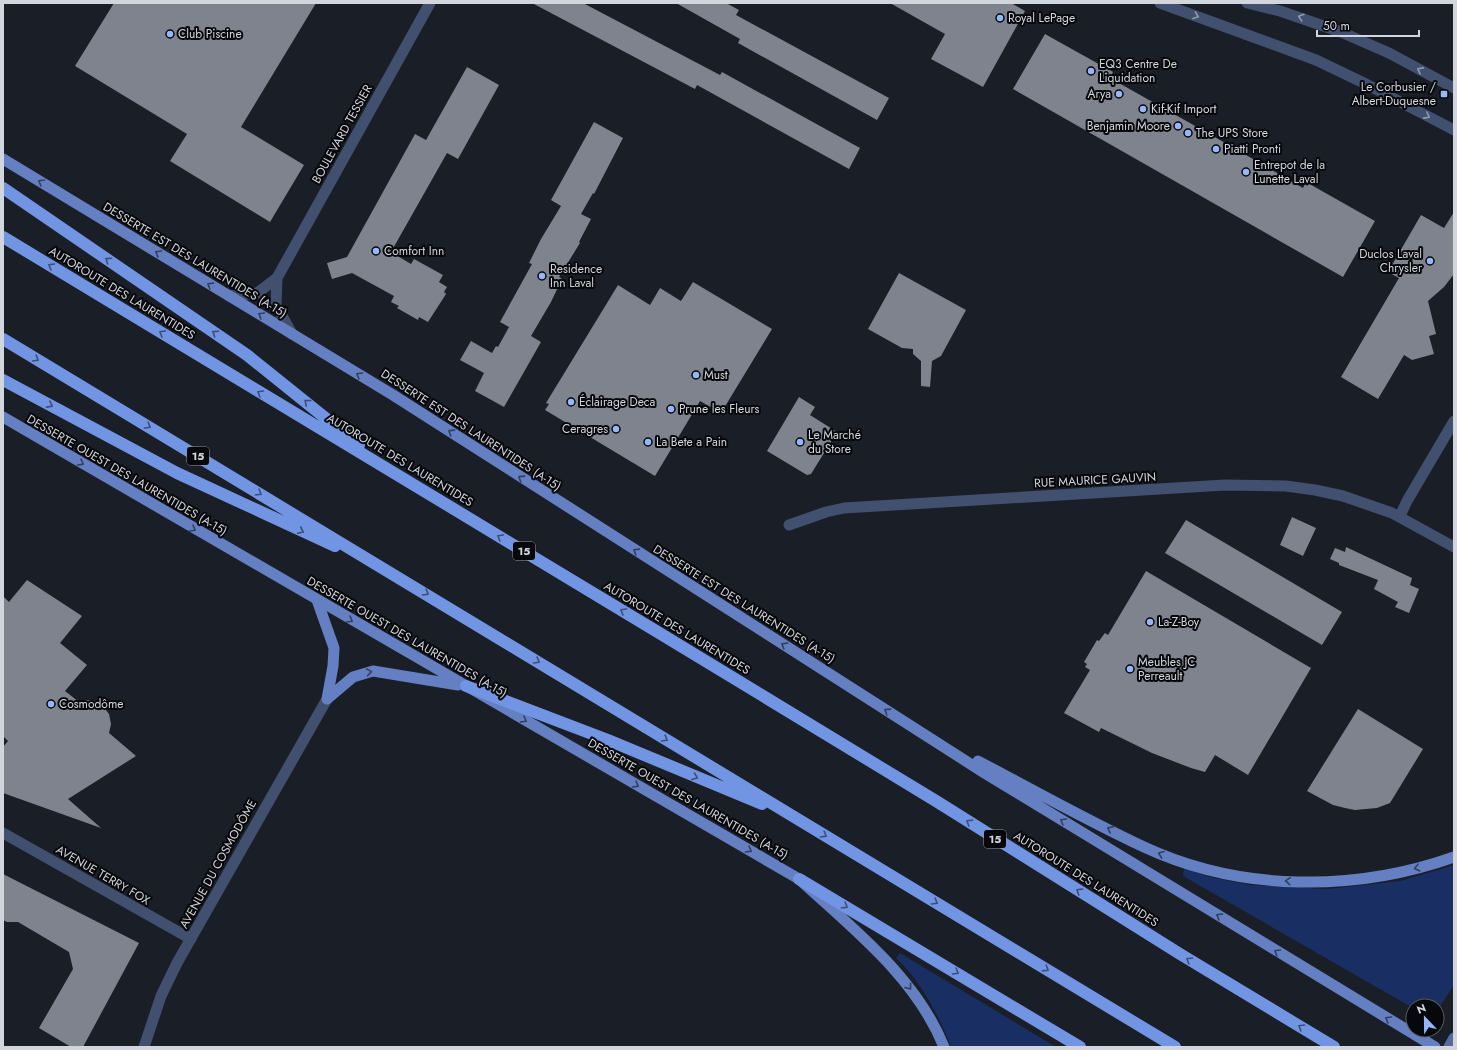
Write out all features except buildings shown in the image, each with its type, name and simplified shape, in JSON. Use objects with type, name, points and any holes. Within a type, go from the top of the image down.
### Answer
[{"type":"highway","points":[[3,188],[247,355],[391,471]]},
{"type":"highway","name":"AUTOROUTE DES LAURENTIDES","points":[[3,238],[936,801],[1180,954],[1334,1047]]},
{"type":"highway","name":"15","points":[[3,339],[1175,1047]]},
{"type":"highway","points":[[3,380],[177,473],[392,573]]},
{"type":"highway","points":[[466,686],[608,740],[799,820]]},
{"type":"highway","points":[[799,879],[1080,1047]]},
{"type":"main road","name":"DESSERTE EST DES LAURENTIDES (A-15)","points":[[3,159],[393,395],[920,732]]},
{"type":"main road","name":"DESSERTE OUEST DES LAURENTIDES (A-15)","points":[[3,417],[799,879],[892,967],[912,990],[929,1017],[944,1047]]},
{"type":"main road","points":[[317,600],[334,648],[333,666],[327,699]]},
{"type":"main road","points":[[327,699],[347,680],[359,674],[373,671],[466,686]]},
{"type":"main road","points":[[920,732],[1145,847],[1180,860],[1212,869],[1269,880],[1329,882],[1390,875],[1454,857]]},
{"type":"main road","points":[[920,732],[1435,1047]]},
{"type":"main road","points":[[1449,1047],[1454,1038]]},
{"type":"street","name":"BOULEVARD TESSIER","points":[[229,296],[257,293],[277,278],[430,3]]},
{"type":"street","points":[[1160,3],[1316,60],[1372,87],[1454,130]]},
{"type":"street","points":[[1248,3],[1286,12],[1341,32],[1389,53],[1454,88]]},
{"type":"street","name":"BOULEVARD TESSIER","points":[[277,278],[276,305],[292,334]]},
{"type":"street","points":[[1400,516],[1407,501],[1454,421]]},
{"type":"street","name":"RUE MAURICE GAUVIN","points":[[789,525],[826,512],[844,508],[1243,485],[1286,486],[1343,496],[1400,516],[1454,547]]},
{"type":"street","name":"AVENUE DU COSMODÔME","points":[[144,1047],[165,986],[327,699]]},
{"type":"street","name":"AVENUE TERRY FOX","points":[[3,833],[191,939]]},
{"type":"shaded area","points":[[1454,865],[1454,985],[1445,999],[1405,998],[1405,1003],[1183,876],[1184,868],[1210,877],[1251,885],[1327,889],[1400,881]]},
{"type":"shaded area","points":[[900,953],[1056,1047],[951,1047],[935,1011],[921,988],[896,958]]},
{"type":"place","name":"Royal LePage","points":[[1000,18]]},
{"type":"place","name":"Club Piscine","points":[[170,34]]},
{"type":"place","name":"EQ3 Centre De Liquidation","points":[[1091,71]]},
{"type":"place","name":"Arya","points":[[1119,94]]},
{"type":"place","name":"Le Corbusier / Albert-Duquesne","points":[[1444,94]]},
{"type":"place","name":"Kif-Kif Import","points":[[1143,109]]},
{"type":"place","name":"Benjamin Moore","points":[[1178,126]]},
{"type":"place","name":"The UPS Store","points":[[1188,133]]},
{"type":"place","name":"Piatti Pronti","points":[[1216,149]]},
{"type":"place","name":"Entrepot de la Lunette Laval","points":[[1246,172]]},
{"type":"place","name":"Comfort Inn","points":[[376,251]]},
{"type":"place","name":"Duclos Laval Chrysler","points":[[1430,261]]},
{"type":"place","name":"Residence Inn Laval","points":[[542,276]]},
{"type":"place","name":"Must","points":[[696,375]]},
{"type":"place","name":"Éclairage Deca","points":[[571,402]]},
{"type":"place","name":"Prune les Fleurs","points":[[671,409]]},
{"type":"place","name":"Ceragres","points":[[616,429]]},
{"type":"place","name":"La Bete a Pain","points":[[648,442]]},
{"type":"place","name":"Le Marché du Store","points":[[800,442]]},
{"type":"place","name":"La-Z-Boy","points":[[1150,622]]},
{"type":"place","name":"Meubles JC Perreault","points":[[1130,669]]},
{"type":"place","name":"Cosmodôme","points":[[51,704]]}]
